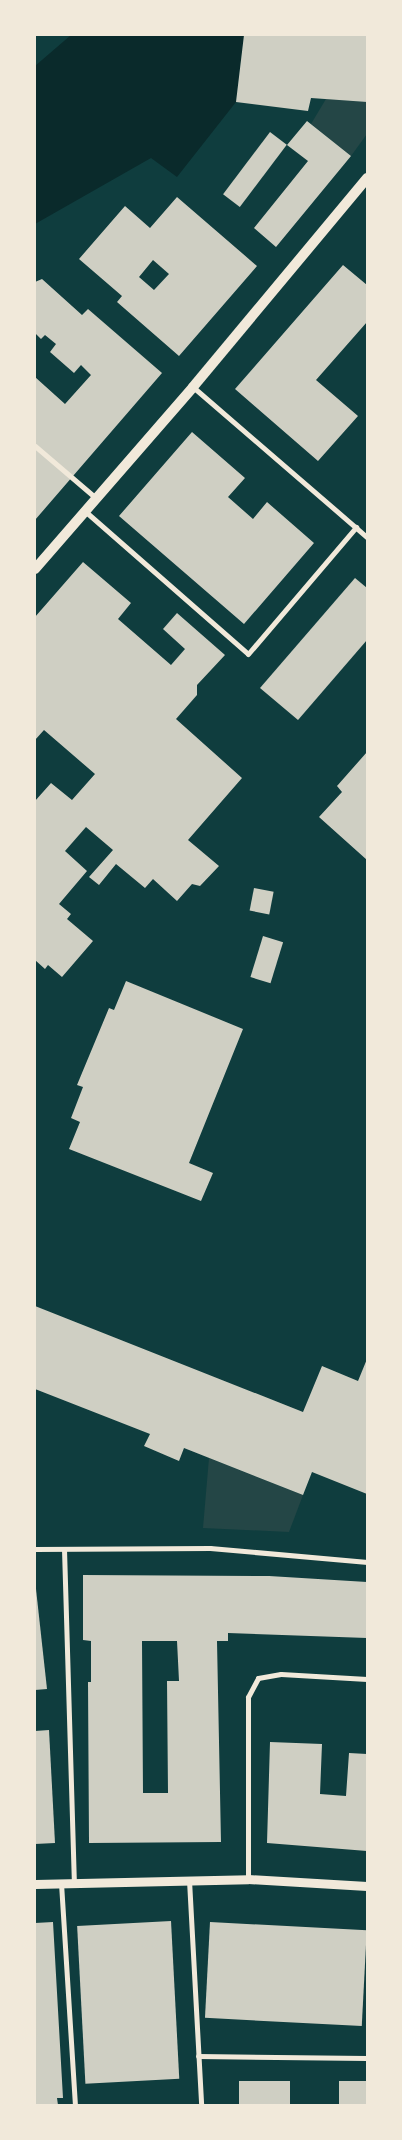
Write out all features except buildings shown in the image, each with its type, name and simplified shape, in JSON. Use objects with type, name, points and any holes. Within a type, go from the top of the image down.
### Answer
[{"type":"main road","points":[[35,570],[193,387],[367,178]]},
{"type":"street","points":[[193,387],[367,537]]},
{"type":"street","points":[[35,446],[97,499]]},
{"type":"street","points":[[86,512],[248,654],[356,527]]},
{"type":"street","points":[[35,1549],[210,1548],[367,1562]]},
{"type":"street","points":[[64,1549],[74,1881]]},
{"type":"street","points":[[248,1879],[248,1697],[258,1678],[290,1674],[367,1679]]},
{"type":"street","points":[[189,1879],[200,2105]]},
{"type":"street","points":[[35,1884],[74,1881],[248,1879],[367,1886]]},
{"type":"street","points":[[61,1882],[75,2105]]},
{"type":"street","points":[[198,2056],[367,2058]]},
{"type":"shaded area","points":[[71,35],[244,35],[236,102],[177,177],[151,158],[35,224],[35,66]]},
{"type":"shaded area","points":[[326,99],[367,102],[367,134],[351,156],[311,124]]},
{"type":"shaded area","points":[[209,1458],[303,1495],[289,1532],[203,1528]]}]
